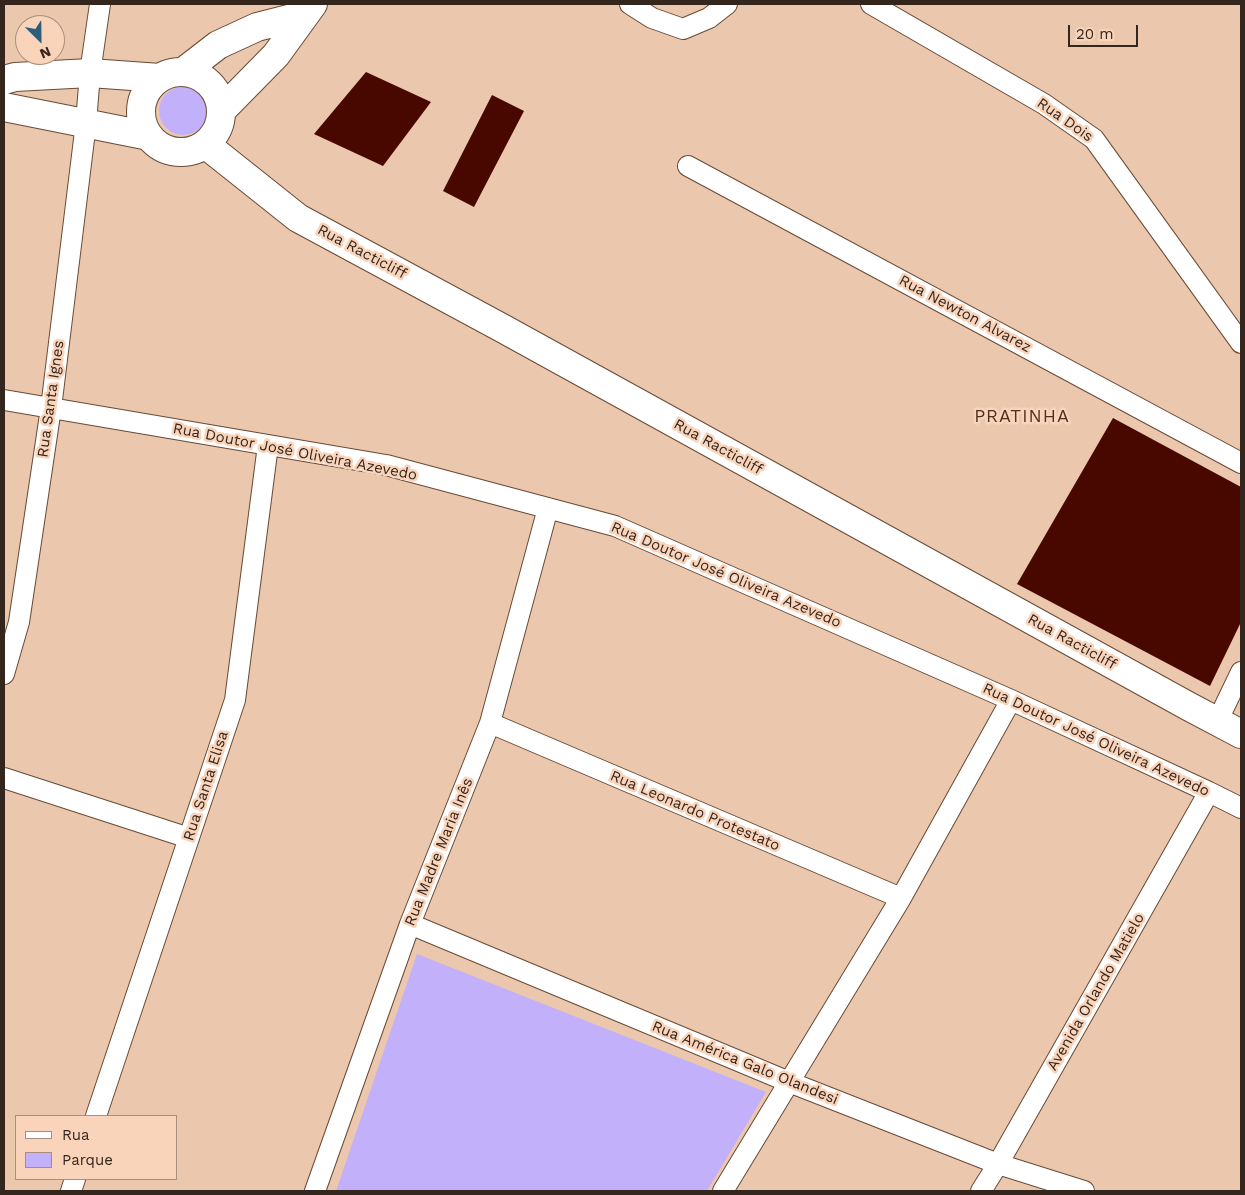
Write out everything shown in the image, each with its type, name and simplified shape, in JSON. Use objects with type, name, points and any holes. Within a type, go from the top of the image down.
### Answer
[{"type":"street","points":[[86,123],[90,73],[100,4]]},
{"type":"street","points":[[630,4],[652,18],[683,29],[708,18],[727,4]]},
{"type":"street","name":"Rua Dois","points":[[871,4],[1044,104],[1094,139],[1241,343]]},
{"type":"street","points":[[4,80],[90,73],[171,75],[195,74],[205,80],[213,89],[219,99],[221,111],[219,124],[214,135],[205,144],[194,150],[181,152],[169,150],[149,136],[143,124],[141,111],[143,98],[150,87],[171,75],[218,45],[257,27],[308,9]]},
{"type":"street","points":[[221,111],[276,55],[308,9]]},
{"type":"street","points":[[4,107],[149,136]]},
{"type":"street","name":"Rua Santa Ignes","points":[[4,674],[19,622],[51,408],[86,123]]},
{"type":"street","name":"Rua Racticliff","points":[[205,144],[298,218],[510,332],[1241,734]]},
{"type":"street","name":"Rua Newton Alvarez","points":[[688,166],[1241,463]]},
{"type":"street","name":"Rua Doutor José Oliveira Azevedo","points":[[4,400],[386,465],[615,526],[1011,700],[1241,808]]},
{"type":"street","name":"Rua Santa Elisa","points":[[96,1115],[235,700],[268,445]]},
{"type":"street","name":"Rua Madre Maria Inês","points":[[315,1191],[410,924],[490,723],[548,508]]},
{"type":"street","points":[[1217,722],[1241,672]]},
{"type":"street","points":[[723,1191],[900,898],[1011,700]]},
{"type":"street","name":"Rua Leonardo Protestato","points":[[490,723],[900,898]]},
{"type":"street","points":[[4,778],[189,838]]},
{"type":"street","name":"Avenida Orlando Matielo","points":[[982,1191],[1209,792]]},
{"type":"street","name":"Rua América Galo Olandesi","points":[[410,924],[789,1082],[998,1164],[1084,1191]]},
{"type":"green space","points":[[183,87],[192,89],[200,94],[205,102],[207,111],[205,120],[200,128],[192,133],[183,135],[174,133],[166,128],[161,120],[159,111],[161,102],[166,94],[174,89]]},
{"type":"green space","points":[[417,954],[766,1092],[707,1191],[336,1191]]},
{"type":"building","points":[[366,72],[431,102],[383,166],[314,134]]},
{"type":"building","points":[[492,95],[524,111],[474,207],[443,191]]},
{"type":"building","points":[[1113,418],[1241,487],[1241,622],[1210,686],[1017,584]]},
{"type":"district","name":"PRATINHA","points":[[1022,417]]}]
